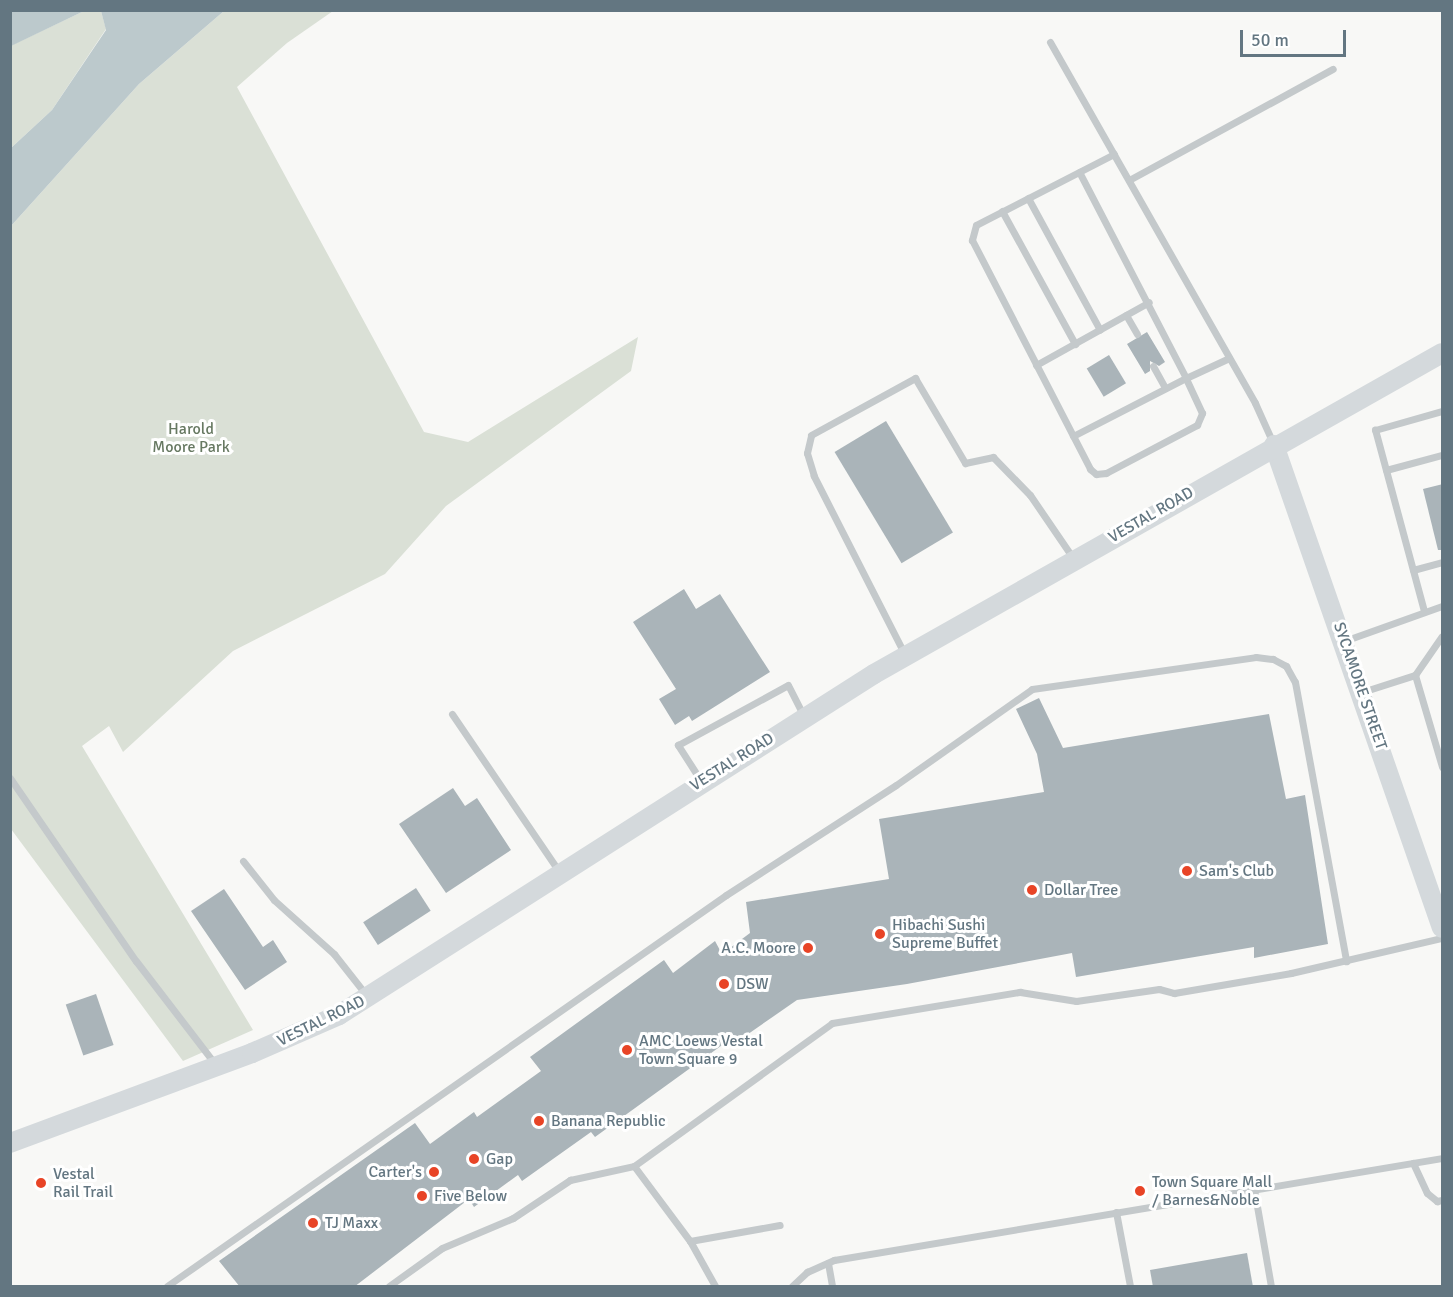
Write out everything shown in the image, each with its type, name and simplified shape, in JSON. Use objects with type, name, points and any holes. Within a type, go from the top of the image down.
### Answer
[{"type":"street","name":"VESTAL ROAD","points":[[10,1143],[218,1066],[313,1028],[368,998],[804,716],[1274,445],[1443,353]]},
{"type":"street","name":"SYCAMORE STREET","points":[[1274,445],[1443,928]]},
{"type":"lane","points":[[1050,42],[1229,358],[1274,445]]},
{"type":"lane","points":[[1129,180],[1333,69]]},
{"type":"lane","points":[[1079,171],[1149,302],[1202,412],[1202,420],[1106,473],[1096,474],[1090,469],[972,240],[976,225],[1079,171],[1114,154]]},
{"type":"lane","points":[[1028,198],[1100,330]]},
{"type":"lane","points":[[1002,211],[1075,344]]},
{"type":"lane","points":[[1036,365],[1149,302]]},
{"type":"lane","points":[[1126,315],[1137,334]]},
{"type":"lane","points":[[1073,436],[1229,358]]},
{"type":"lane","points":[[1153,366],[1165,388]]},
{"type":"lane","points":[[906,656],[814,476],[807,453],[811,435],[915,378],[965,463],[993,457],[1030,495],[1074,559]]},
{"type":"lane","points":[[1424,611],[1376,430],[1443,411]]},
{"type":"lane","points":[[1386,470],[1443,455]]},
{"type":"lane","points":[[1413,570],[1443,562]]},
{"type":"lane","points":[[1344,641],[1443,606]]},
{"type":"lane","points":[[1362,692],[1415,675],[1443,636]]},
{"type":"lane","points":[[167,1287],[726,895],[897,785],[1032,689],[1256,657],[1273,658],[1286,666],[1295,682],[1346,961]]},
{"type":"lane","points":[[1415,675],[1443,767]]},
{"type":"lane","points":[[701,781],[678,745],[788,685],[804,716]]},
{"type":"lane","points":[[452,714],[560,873]]},
{"type":"lane","points":[[10,778],[136,961],[218,1066]]},
{"type":"lane","points":[[243,861],[274,900],[334,954],[368,998]]},
{"type":"lane","points":[[388,1287],[442,1248],[513,1218],[570,1180],[634,1166],[832,1023],[1020,993],[1076,1000],[1159,989],[1174,993],[1346,961],[1443,938]]},
{"type":"lane","points":[[792,1287],[807,1272],[828,1263],[1116,1212],[1443,1158]]},
{"type":"lane","points":[[1413,1162],[1427,1193],[1437,1201],[1443,1200]]},
{"type":"lane","points":[[634,1166],[690,1241],[715,1287]]},
{"type":"lane","points":[[1254,1189],[1271,1287]]},
{"type":"lane","points":[[1116,1212],[1130,1287]]},
{"type":"lane","points":[[690,1241],[780,1224]]},
{"type":"lane","points":[[828,1263],[832,1287]]},
{"type":"green space","points":[[84,11],[101,11],[106,29],[52,110],[11,148],[10,46]]},
{"type":"green space","name":"Harold Moore Park","points":[[224,11],[333,11],[287,43],[237,87],[424,432],[468,442],[638,337],[631,371],[446,506],[385,574],[233,651],[123,752],[109,726],[82,746],[253,1030],[183,1061],[11,829],[11,226],[139,84]]},
{"type":"shaded area","points":[[11,10],[84,10],[84,11],[11,46]]},
{"type":"shaded area","points":[[101,11],[224,11],[139,84],[11,226],[11,148],[52,110],[106,30]]},
{"type":"building","points":[[1147,332],[1165,362],[1159,366],[1150,361],[1150,371],[1145,374],[1127,344]]},
{"type":"building","points":[[1109,355],[1126,383],[1104,397],[1087,368]]},
{"type":"building","points":[[886,421],[953,532],[902,563],[835,452]]},
{"type":"building","points":[[1443,484],[1443,550],[1438,550],[1423,489]]},
{"type":"building","points":[[684,589],[696,609],[720,594],[770,672],[692,721],[689,716],[675,725],[659,699],[676,689],[633,622]]},
{"type":"building","points":[[1039,698],[1063,748],[1269,714],[1286,799],[1305,795],[1328,944],[1254,958],[1254,947],[1076,977],[1072,953],[907,984],[797,1000],[728,1048],[725,1043],[595,1137],[591,1132],[522,1181],[518,1175],[474,1207],[469,1199],[354,1287],[240,1287],[219,1261],[415,1123],[430,1144],[474,1112],[477,1117],[541,1071],[530,1057],[664,960],[673,973],[715,941],[722,954],[750,933],[746,902],[889,879],[879,819],[1044,792],[1037,754],[1016,709]]},
{"type":"building","points":[[453,788],[465,806],[477,798],[511,850],[446,893],[399,824]]},
{"type":"building","points":[[416,888],[431,911],[378,945],[363,922]]},
{"type":"building","points":[[224,889],[263,947],[273,940],[287,962],[245,990],[191,911]]},
{"type":"building","points":[[96,994],[114,1045],[83,1055],[66,1004]]},
{"type":"building","points":[[1247,1253],[1253,1287],[1153,1287],[1150,1270]]},
{"type":"place","name":"Sam's Club","points":[[1187,871]]},
{"type":"place","name":"Dollar Tree","points":[[1032,890]]},
{"type":"place","name":"Hibachi Sushi Supreme Buffet","points":[[880,934]]},
{"type":"place","name":"A.C. Moore","points":[[808,948]]},
{"type":"place","name":"DSW","points":[[724,984]]},
{"type":"place","name":"AMC Loews Vestal Town Square 9","points":[[627,1050]]},
{"type":"place","name":"Banana Republic","points":[[539,1121]]},
{"type":"place","name":"Gap","points":[[474,1159]]},
{"type":"place","name":"Carter's","points":[[434,1172]]},
{"type":"place","name":"Vestal Rail Trail","points":[[41,1183]]},
{"type":"place","name":"Town Square Mall / Barnes&Noble","points":[[1140,1191]]},
{"type":"place","name":"Five Below","points":[[422,1196]]},
{"type":"place","name":"TJ Maxx","points":[[313,1223]]}]
